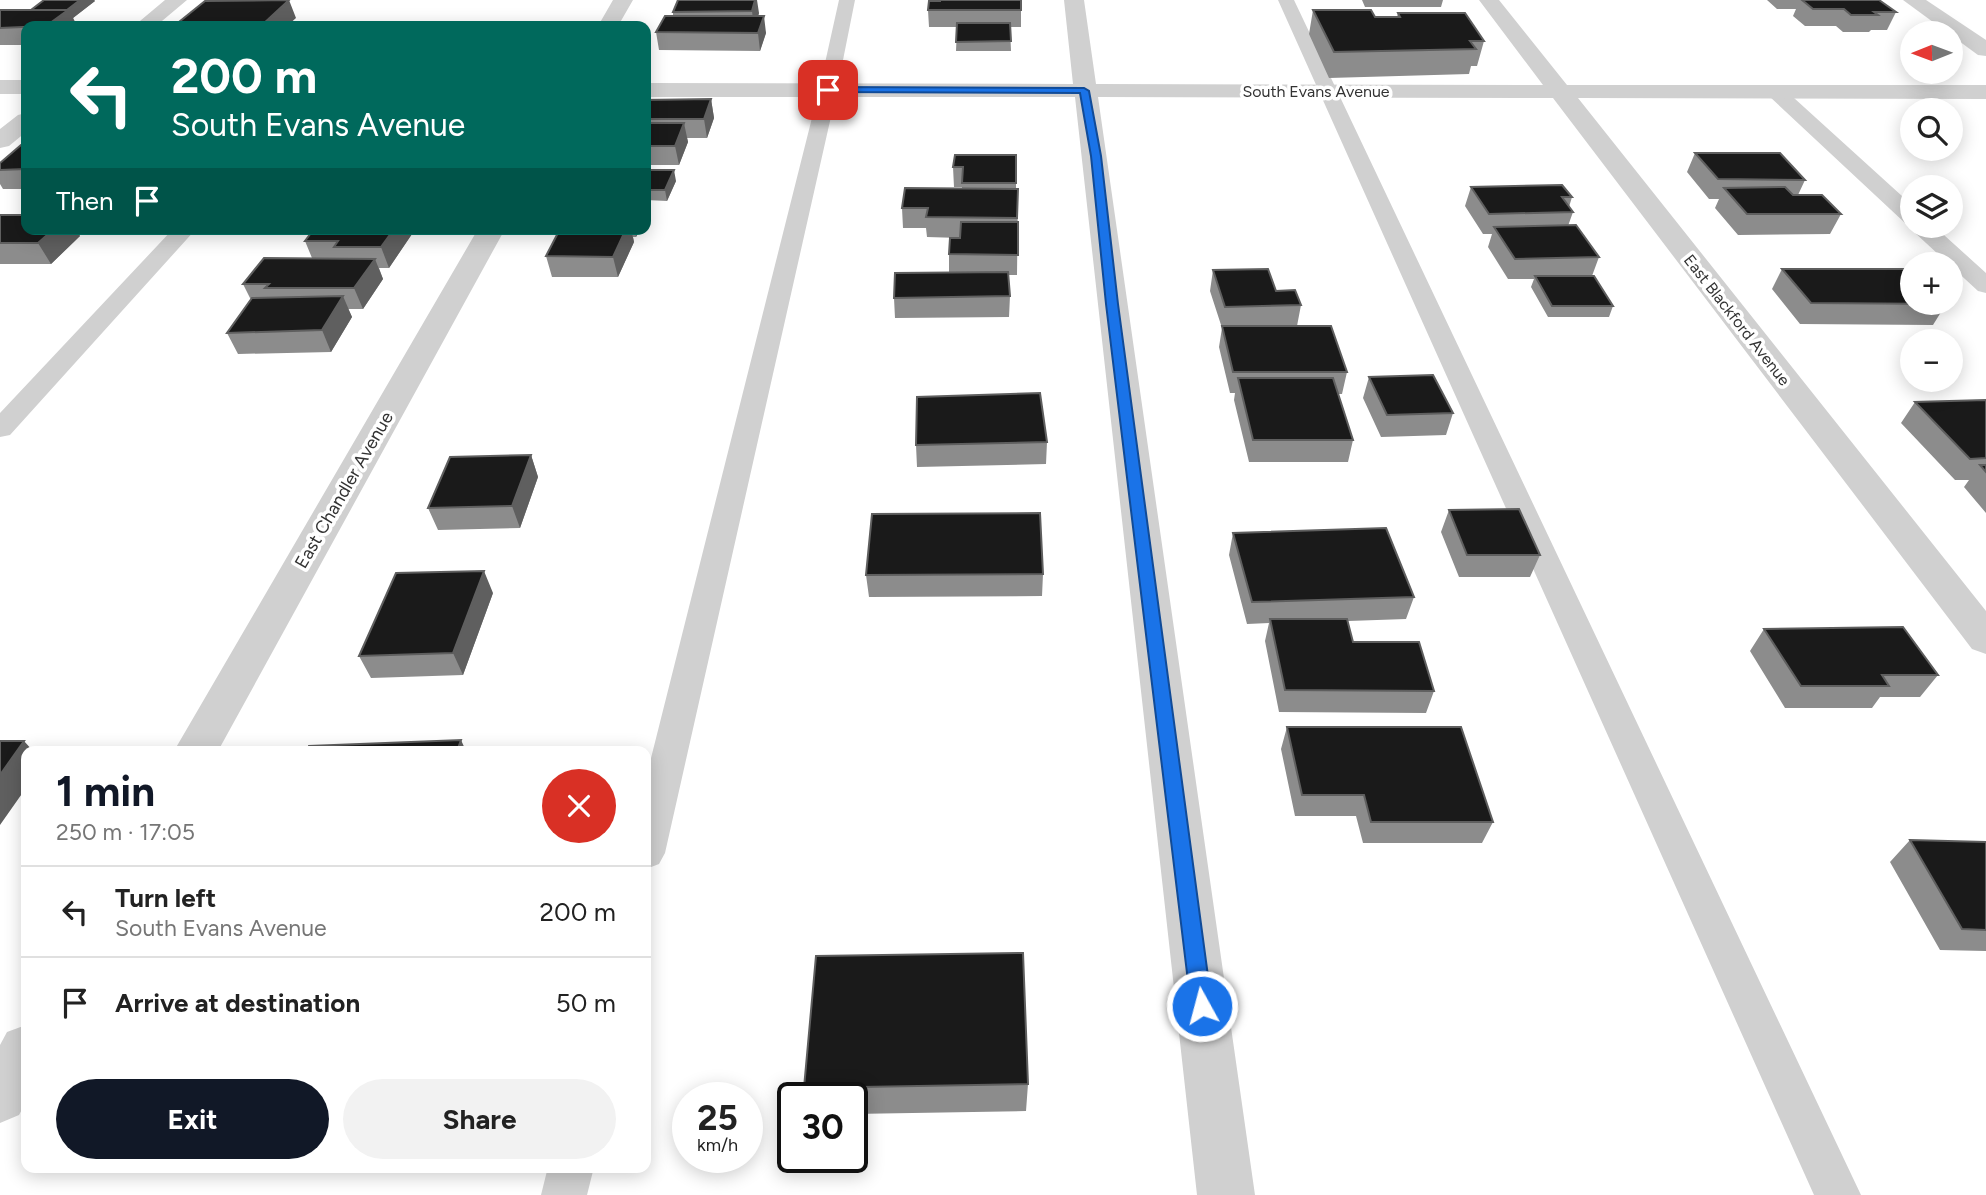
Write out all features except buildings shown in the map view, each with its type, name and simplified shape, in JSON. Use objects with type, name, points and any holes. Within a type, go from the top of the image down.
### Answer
[{"type":"street","points":[[150,21],[177,0]]},
{"type":"street","points":[[611,21],[623,0]]},
{"type":"street","points":[[1074,0],[1084,91],[1096,156],[1108,277],[1226,1195]]},
{"type":"street","name":"East Blackford Avenue","points":[[1489,0],[1986,639]]},
{"type":"street","points":[[1913,0],[1986,50]]},
{"type":"street","points":[[0,87],[21,87]]},
{"type":"street","name":"South Evans Avenue","points":[[651,90],[1986,92]]},
{"type":"street","points":[[0,141],[21,124]]},
{"type":"street","name":"East Chandler Avenue","points":[[199,746],[489,235]]},
{"type":"street","points":[[0,1096],[21,1059]]},
{"type":"lane","points":[[651,832],[828,90],[847,0]]},
{"type":"lane","points":[[1286,0],[1838,1195]]},
{"type":"lane","points":[[1776,92],[1900,206]]},
{"type":"lane","points":[[0,429],[179,235]]},
{"type":"lane","points":[[1934,238],[1986,286]]},
{"type":"lane","points":[[564,1195],[570,1173]]},
{"type":"route","points":[[828,90],[1084,91],[1096,156],[1112,304],[1202,1006]]}]
